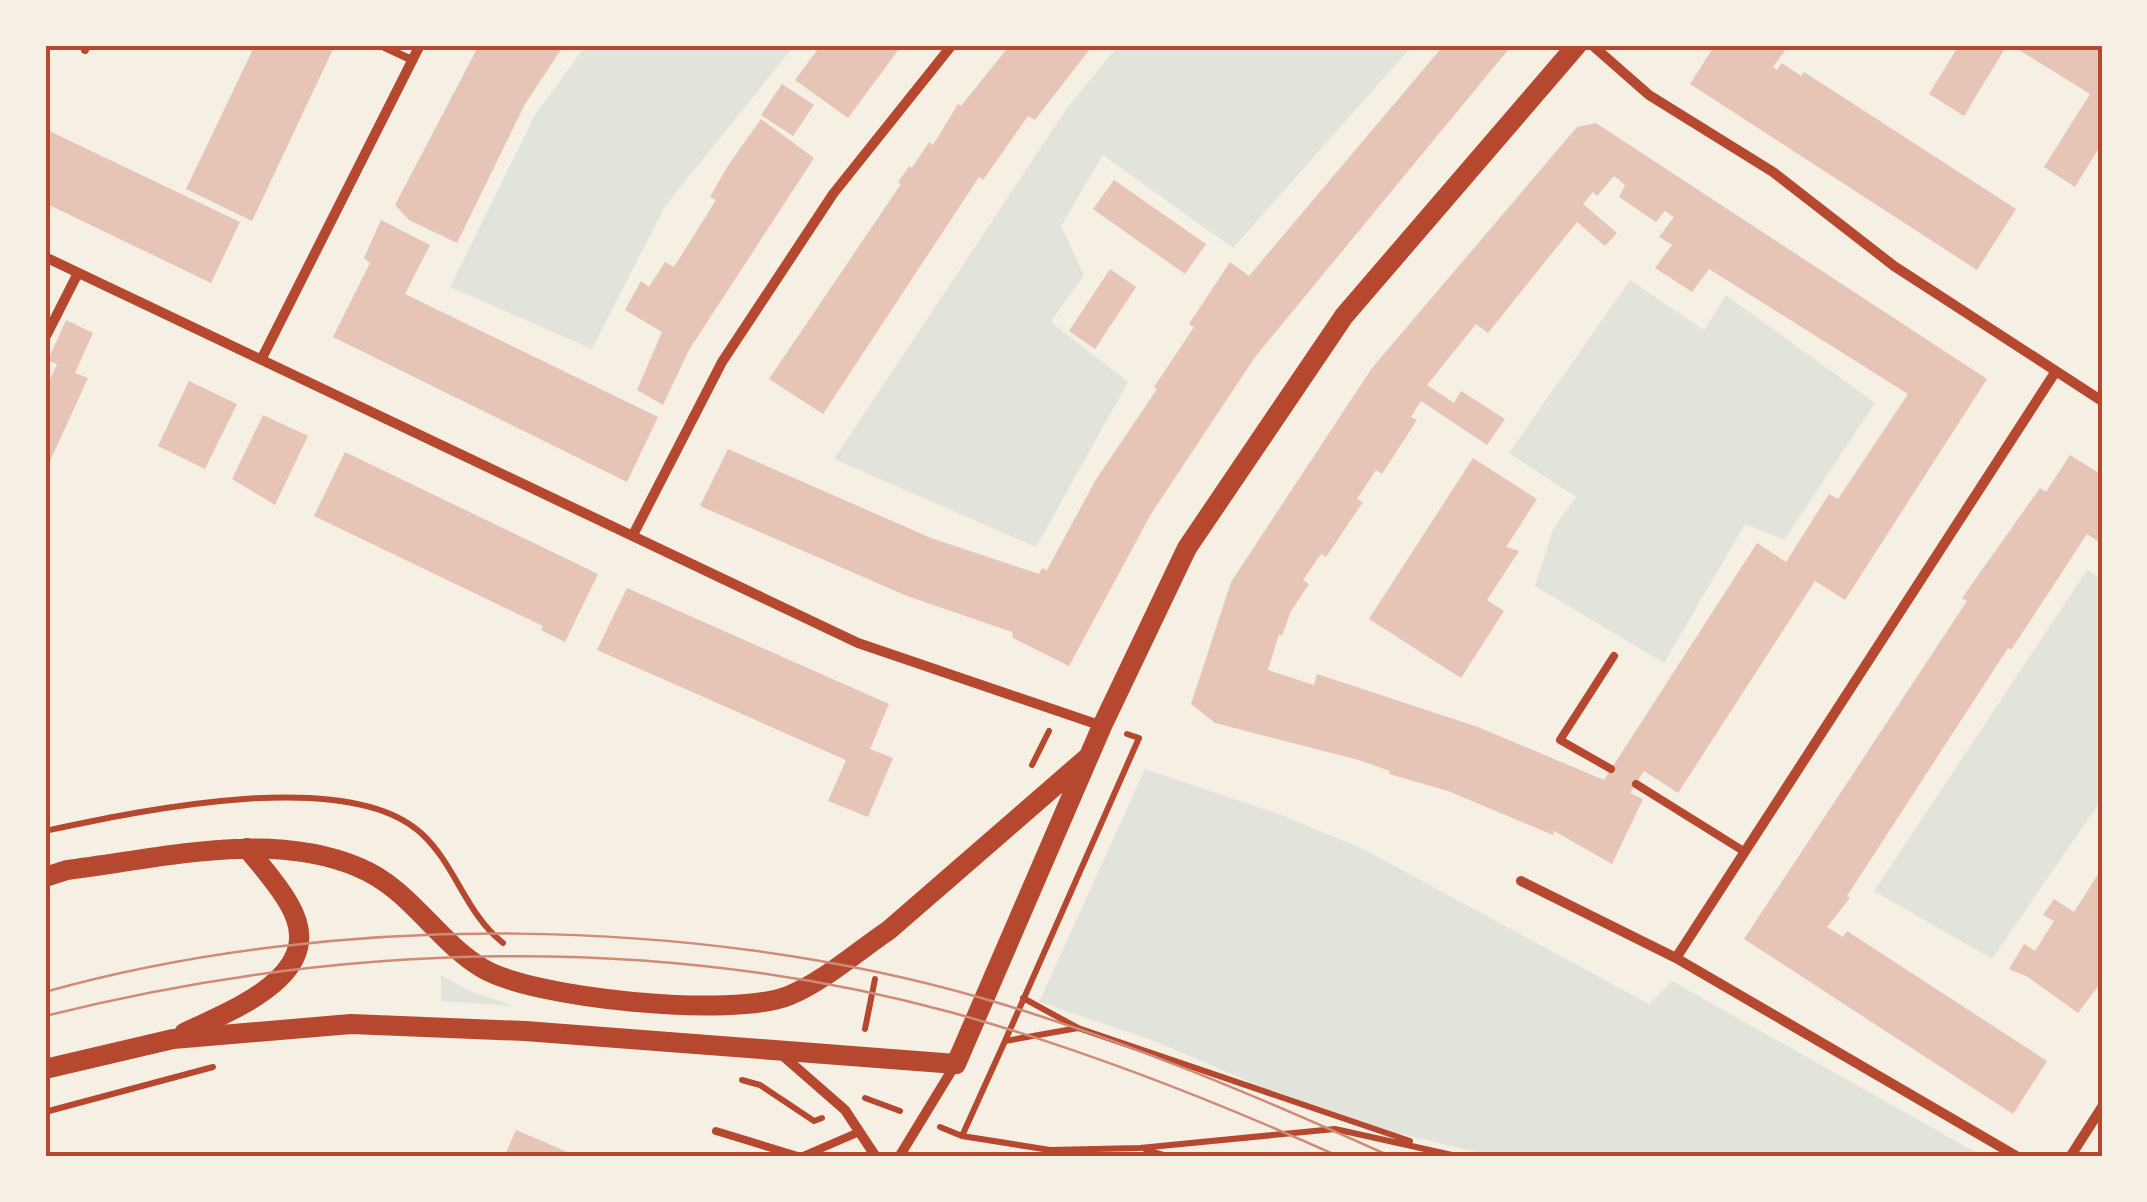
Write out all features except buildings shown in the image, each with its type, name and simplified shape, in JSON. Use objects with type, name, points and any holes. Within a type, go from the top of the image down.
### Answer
[{"type":"main road","points":[[45,1068],[173,1039],[352,1024],[525,1031],[956,1064],[1102,726],[1188,548],[1344,316],[1577,45]]},
{"type":"main road","points":[[45,877],[67,870],[247,848],[314,854],[360,868],[404,895],[483,969],[540,990],[722,1004],[786,997],[889,930],[1089,756]]},
{"type":"main road","points":[[173,1039],[265,992],[288,973],[299,938],[291,906],[247,848]]},
{"type":"street","points":[[262,358],[420,45]]},
{"type":"street","points":[[634,533],[742,332],[832,194],[952,45]]},
{"type":"street","points":[[1592,45],[1649,95],[1773,172],[1894,266],[2102,401]]},
{"type":"street","points":[[45,257],[634,533],[858,643],[1102,726]]},
{"type":"street","points":[[45,338],[78,273]]},
{"type":"street","points":[[1676,958],[2056,371]]},
{"type":"street","points":[[1522,882],[1676,958],[2018,1157]]},
{"type":"street","points":[[778,1051],[845,1110],[876,1157]]},
{"type":"street","points":[[899,1157],[956,1064]]},
{"type":"street","points":[[2070,1157],[2102,1107]]},
{"type":"lane","points":[[380,45],[412,60]]},
{"type":"lane","points":[[1610,769],[1560,740],[1614,656]]},
{"type":"lane","points":[[1636,784],[1745,852]]},
{"type":"lane","points":[[716,1131],[801,1157],[859,1132]]},
{"type":"path","points":[[1029,772],[1059,712]]},
{"type":"path","points":[[962,1136],[1140,738]]},
{"type":"path","points":[[45,831],[183,806],[294,797],[343,801],[390,815],[420,832],[449,870],[471,911],[510,948]]},
{"type":"path","points":[[861,1057],[870,984],[881,972]]},
{"type":"path","points":[[1023,998],[1078,1028],[1441,1152]]},
{"type":"path","points":[[1006,1041],[1078,1028]]},
{"type":"path","points":[[45,1112],[95,1095],[230,1063]]},
{"type":"path","points":[[732,1077],[760,1085],[814,1121],[845,1110],[857,1095],[962,1136],[1050,1150],[1140,1148],[1335,1129],[1461,1157]]},
{"type":"path","points":[[1140,1148],[1170,1157]]},
{"type":"shaded area","points":[[586,45],[795,45],[665,206],[592,349],[450,287],[535,115]]},
{"type":"shaded area","points":[[1119,45],[1413,45],[1233,248],[1103,155],[1061,226],[1084,275],[1051,322],[1128,382],[1036,547],[834,459],[1067,108]]},
{"type":"shaded area","points":[[1630,280],[1704,330],[1726,295],[1875,403],[1784,540],[1745,524],[1664,663],[1535,586],[1553,529],[1576,497],[1509,453]]},
{"type":"shaded area","points":[[2087,570],[2102,579],[2102,799],[1992,959],[1874,891]]},
{"type":"shaded area","points":[[1145,769],[1279,814],[1363,849],[1649,1004],[1672,981],[1984,1157],[1497,1157],[1334,1118],[1152,1040],[1039,1002]]},
{"type":"shaded area","points":[[441,975],[470,991],[514,1006],[441,1001]]},
{"type":"tram line","points":[[45,992],[157,966],[274,947],[394,936],[515,934],[637,939],[757,951],[874,971],[1037,1015],[1191,1071],[1392,1157]]},
{"type":"tram line","points":[[45,1016],[156,991],[269,973],[383,961],[498,956],[726,968],[839,986],[950,1012],[1050,1042],[1148,1077],[1340,1157]]}]
